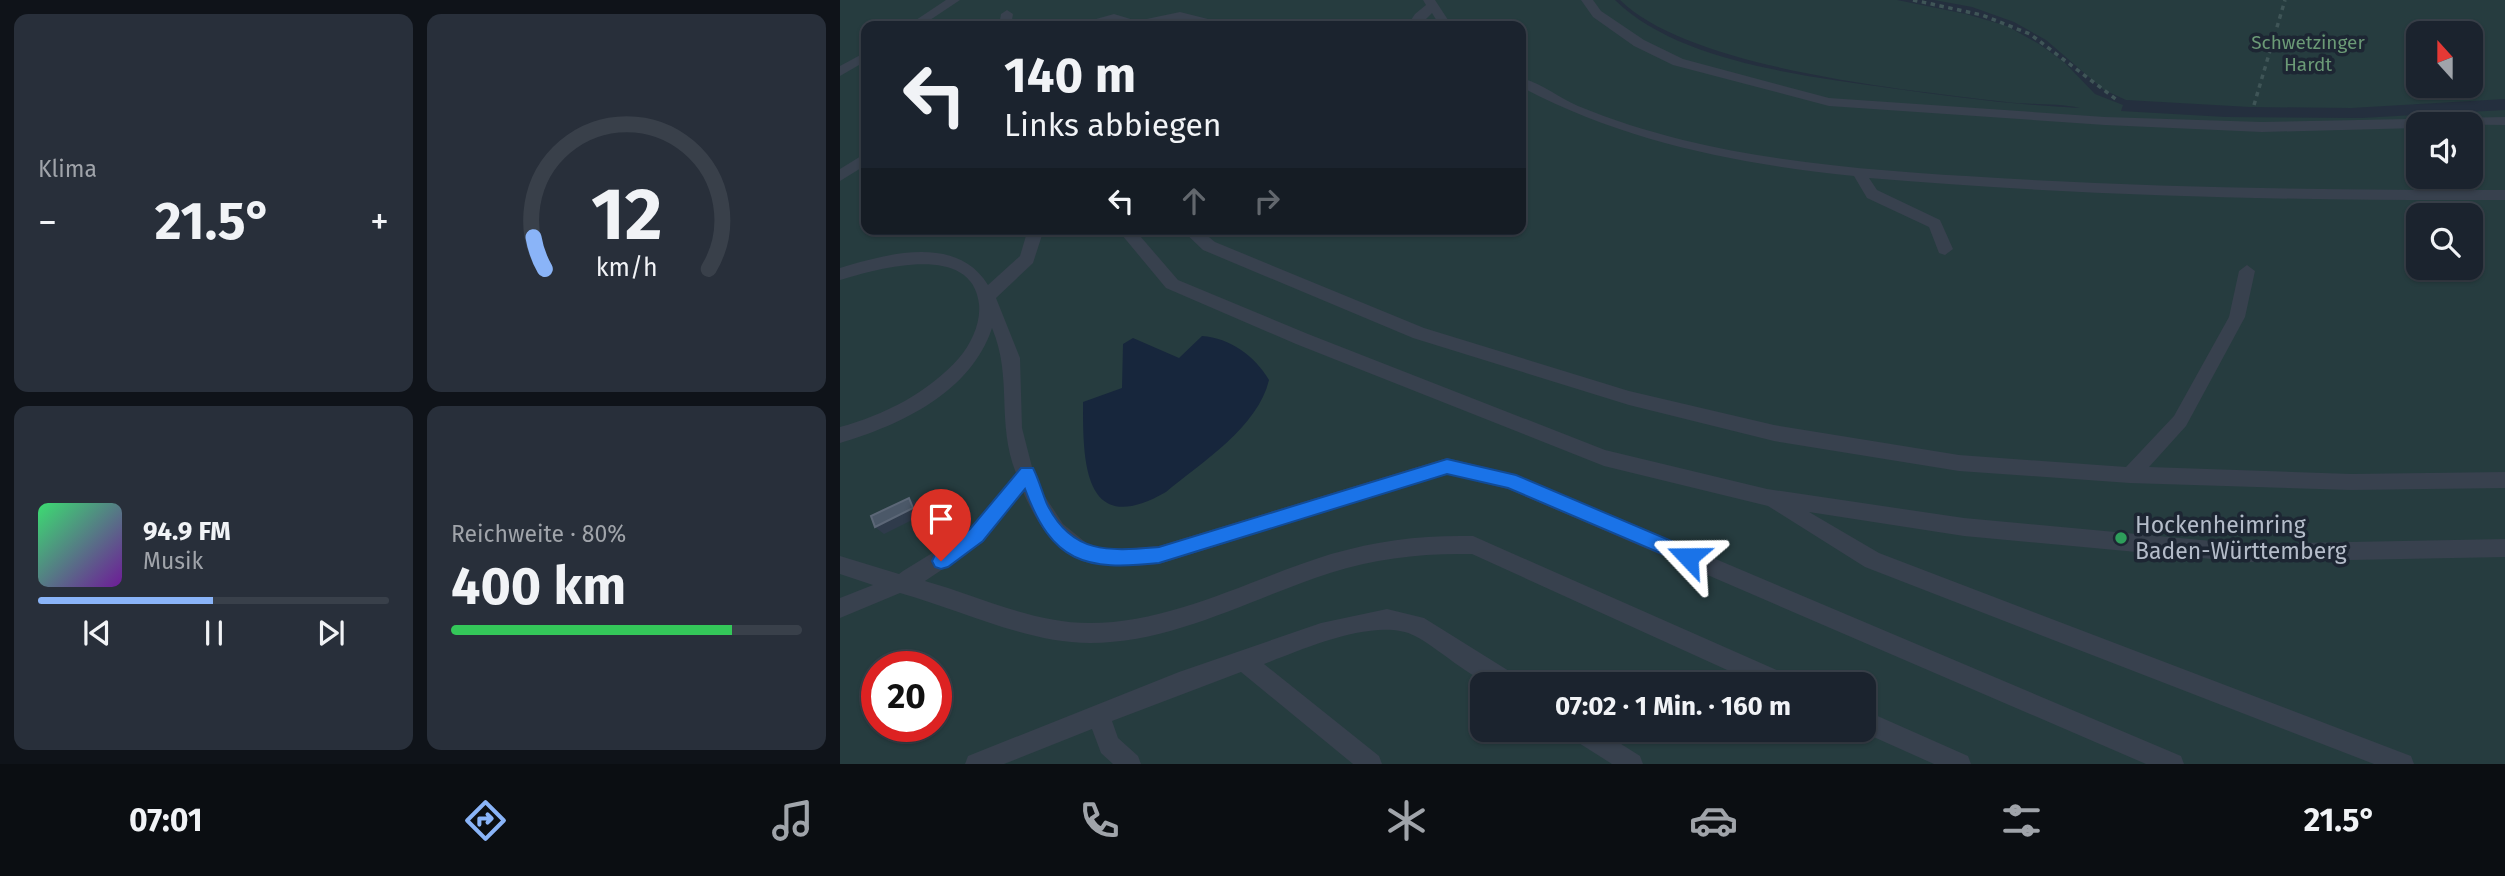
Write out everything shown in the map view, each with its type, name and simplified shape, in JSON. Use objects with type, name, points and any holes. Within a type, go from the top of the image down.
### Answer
[{"type":"lane","points":[[921,21],[954,0]]},
{"type":"lane","points":[[1587,0],[1597,14],[1639,43],[1678,62],[1829,102],[2105,121],[2262,127],[2505,121]]},
{"type":"lane","points":[[1416,21],[1431,4],[1443,21]]},
{"type":"lane","points":[[1158,21],[1180,16],[1200,21]]},
{"type":"lane","points":[[1100,21],[1114,18],[1125,21]]},
{"type":"lane","points":[[840,72],[861,59]]},
{"type":"lane","points":[[1526,85],[1539,93],[1609,121],[1674,141],[1765,161],[1860,174],[2105,190],[2322,197],[2505,195]]},
{"type":"lane","points":[[840,176],[861,161]]},
{"type":"lane","points":[[1860,174],[1864,185],[1872,194],[1935,224],[1945,249]]},
{"type":"lane","points":[[840,435],[861,430],[907,410],[945,382],[972,352],[986,322],[986,296],[1027,259],[1034,235]]},
{"type":"lane","points":[[1130,235],[1172,284],[1290,334],[1604,458],[1767,497],[1964,527],[2244,553],[2505,548]]},
{"type":"lane","points":[[1196,235],[1209,246],[1419,333],[1629,398],[1774,433],[1959,463],[2130,475],[2351,482],[2505,480]]},
{"type":"lane","points":[[840,274],[881,261],[919,258],[951,263],[974,275],[986,296],[1013,365],[1014,436],[1040,508],[1054,531],[1080,552],[1115,559],[1159,555],[1447,466],[1478,471],[1510,481],[2173,764]]},
{"type":"lane","points":[[2130,475],[2180,421],[2237,317],[2247,271]]},
{"type":"lane","points":[[840,608],[897,585],[941,561],[977,535],[1027,474]]},
{"type":"lane","points":[[1767,497],[1872,560],[2403,764]]},
{"type":"lane","points":[[840,565],[897,585],[942,595],[1055,633],[1096,633],[1136,628],[1184,615],[1359,556],[1420,542],[1472,545],[1755,672]]},
{"type":"lane","points":[[988,762],[1179,682],[1244,662],[1321,632],[1387,619],[1417,625],[1490,672]]},
{"type":"lane","points":[[1244,662],[1371,764]]},
{"type":"lane","points":[[1099,716],[1109,746],[1130,764]]},
{"type":"lane","points":[[1876,726],[1960,764]]},
{"type":"lane","points":[[1598,742],[1632,764]]},
{"type":"path","points":[[1913,0],[1970,11],[2009,24],[2043,41],[2099,91],[2123,103]]},
{"type":"path","points":[[2252,113],[2285,0]]},
{"type":"green space","points":[[840,0],[1615,0],[1641,21],[1707,52],[1782,71],[1820,78],[1914,91],[1859,83],[1747,59],[1696,43],[1653,24],[1620,0],[1897,0],[1966,14],[2007,26],[2064,62],[2095,94],[2123,105],[2121,111],[2226,117],[2361,118],[2406,116],[2406,189],[2483,189],[2483,112],[2469,112],[2505,110],[2505,764],[840,764]],"holes":[[[1914,91],[2080,108],[2008,103]]]},
{"type":"green space","name":"Schwetzinger Hardt","points":[[1934,0],[2505,0],[2505,99],[2351,108],[2250,107],[2126,100],[2104,90],[2046,40],[2014,22],[1972,7]]},
{"type":"water","points":[[1202,336],[1232,344],[1257,363],[1269,380],[1263,397],[1241,428],[1227,442],[1166,492],[1139,504],[1118,506],[1103,500],[1093,487],[1087,469],[1083,402],[1122,388],[1123,344],[1133,338],[1179,358]]},
{"type":"building","points":[[909,498],[913,508],[875,527],[871,516]]},
{"type":"place","name":"Hockenheimring Baden-Württemberg","points":[[2121,538]]},
{"type":"route","points":[[941,561],[977,535],[1027,474],[1040,508],[1054,531],[1080,552],[1115,559],[1159,555],[1447,466],[1478,471],[1510,481],[1688,557]]}]
